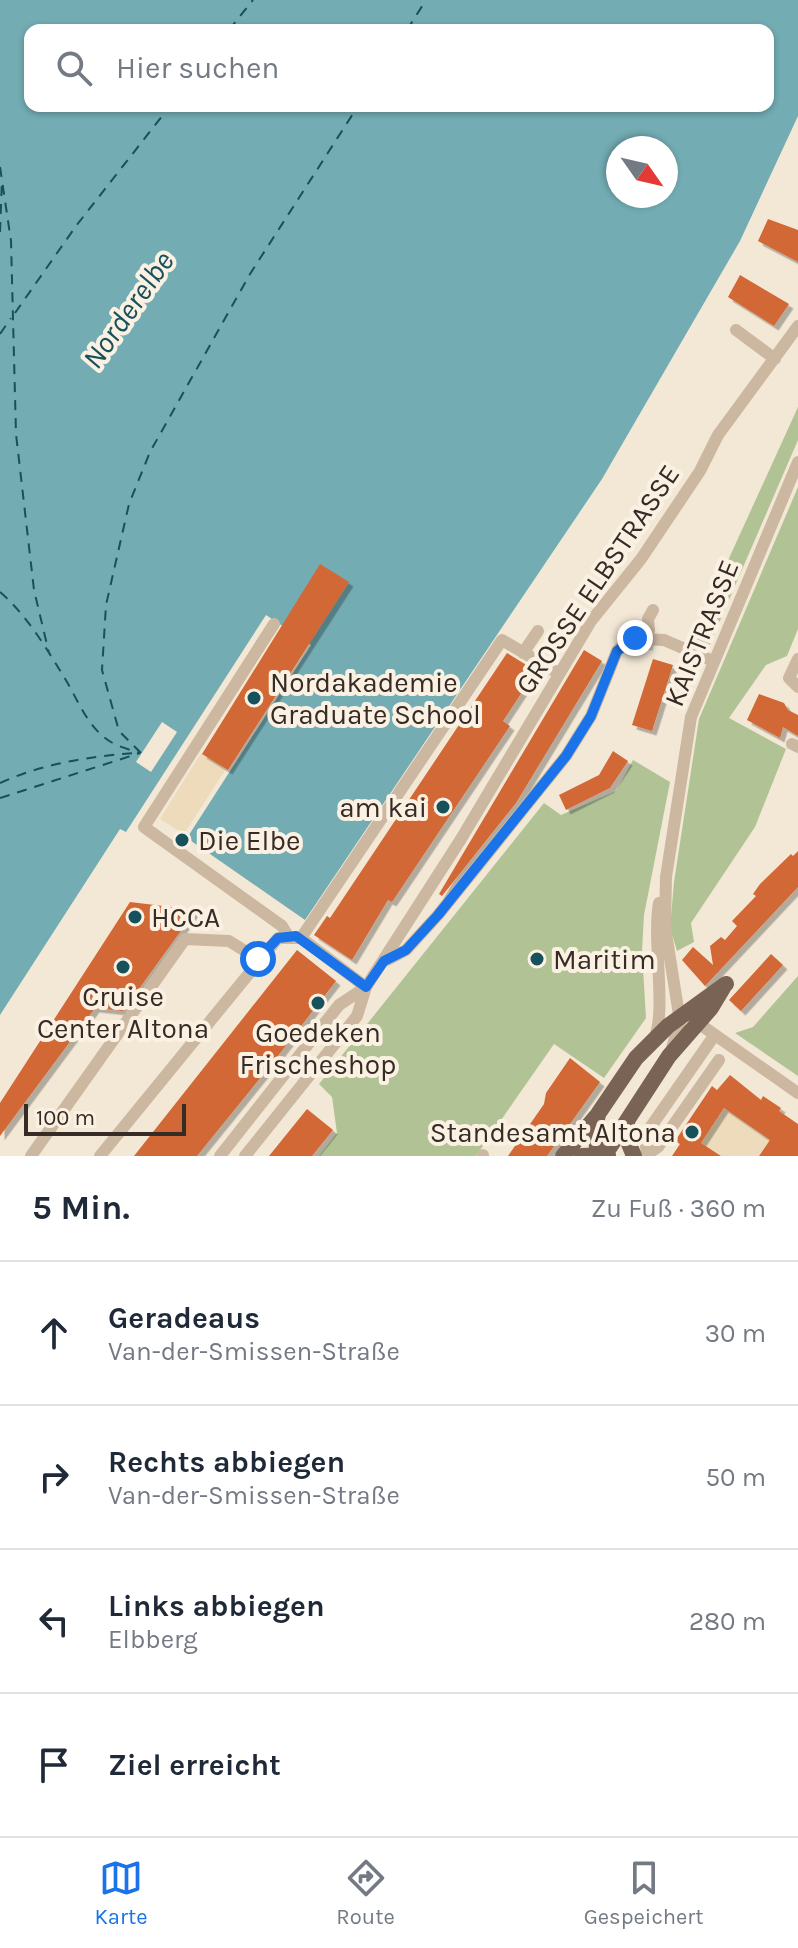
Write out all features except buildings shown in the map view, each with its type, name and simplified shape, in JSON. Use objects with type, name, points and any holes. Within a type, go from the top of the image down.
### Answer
[{"type":"main road","points":[[563,1156],[598,1114],[636,1058],[672,1022],[726,984],[669,1056],[627,1123],[600,1155]]},
{"type":"main road","points":[[598,1114],[595,1130],[600,1155]]},
{"type":"main road","points":[[627,1123],[627,1139],[644,1155]]},
{"type":"street","name":"GROSSE ELBSTRASSE","points":[[245,1156],[357,1016],[366,987],[488,796],[558,673],[601,606],[641,559],[700,471],[722,429],[798,326]]},
{"type":"street","points":[[736,330],[775,359]]},
{"type":"street","name":"KAISTRASSE","points":[[672,1022],[655,931],[691,717],[707,658],[798,462]]},
{"type":"street","points":[[645,634],[653,610]]},
{"type":"street","points":[[274,624],[144,827],[366,987]]},
{"type":"street","points":[[523,653],[538,631]]},
{"type":"street","points":[[384,961],[406,950],[438,915],[539,791],[581,734],[617,651],[628,641],[645,634],[707,658]]},
{"type":"street","points":[[100,1156],[258,959],[274,941],[294,937],[502,640],[558,673]]},
{"type":"street","points":[[798,659],[789,678],[798,687]]},
{"type":"street","name":"KAISTRASSE","points":[[666,877],[665,927],[672,1022]]},
{"type":"street","points":[[31,1156],[185,939],[229,941],[258,959]]},
{"type":"street","name":"GROSSE ELBSTRASSE","points":[[220,1156],[339,1005],[366,987]]},
{"type":"street","points":[[669,1056],[672,1022],[698,1023],[798,1093]]},
{"type":"street","points":[[644,1155],[645,1135],[715,1037]]},
{"type":"street","points":[[644,1155],[658,1147],[719,1060]]},
{"type":"green space","points":[[798,407],[798,440],[707,651],[694,645],[699,624]]},
{"type":"green space","points":[[798,487],[798,629],[787,656],[766,665],[729,718],[786,749],[755,827],[691,923],[694,942],[677,951],[670,928],[674,882],[699,719]]},
{"type":"green space","points":[[633,760],[670,782],[644,915],[642,951],[646,1018],[604,1078],[554,1044],[476,1156],[319,1156],[337,1133],[332,1097],[319,1084],[544,803],[561,815],[616,791]]},
{"type":"green space","points":[[798,976],[798,1076],[735,1033],[753,1027]]},
{"type":"shaded area","points":[[201,753],[210,759],[220,758],[217,763],[226,769],[184,834],[160,819]]},
{"type":"shaded area","points":[[730,1100],[730,1112],[774,1142],[775,1152],[766,1146],[759,1156],[721,1156],[707,1147],[701,1156],[698,1147]]},
{"type":"water","name":"Norderelbe","points":[[0,0],[798,0],[798,116],[740,241],[602,479],[305,920],[187,838],[311,645],[266,615],[126,832],[120,829],[0,1015]]},
{"type":"pier","points":[[162,722],[177,732],[151,772],[136,762]]},
{"type":"ferry route","points":[[234,24],[253,0]]},
{"type":"ferry route","points":[[411,24],[426,0]]},
{"type":"ferry route","points":[[15,313],[76,226],[165,112]]},
{"type":"ferry route","points":[[141,753],[119,731],[102,670],[106,605],[129,504],[150,452],[250,274],[354,112]]},
{"type":"ferry route","points":[[0,167],[11,241],[16,434],[34,590],[49,653]]},
{"type":"ferry route","points":[[0,232],[2,179]]},
{"type":"ferry route","points":[[0,334],[11,318]]},
{"type":"ferry route","points":[[0,592],[37,634],[85,715],[103,737],[140,753]]},
{"type":"ferry route","points":[[0,783],[66,762],[136,753]]},
{"type":"ferry route","points":[[0,798],[140,753]]},
{"type":"tunnel","points":[[647,650],[649,630]]},
{"type":"place","name":"Nordakademie Graduate School","points":[[254,698]]},
{"type":"place","name":"am kai","points":[[443,807]]},
{"type":"place","name":"Die Elbe","points":[[182,840]]},
{"type":"place","name":"HCCA","points":[[135,917]]},
{"type":"place","name":"Maritim","points":[[537,959]]},
{"type":"place","name":"Cruise Center Altona","points":[[123,967]]},
{"type":"place","name":"Goedeken Frischeshop","points":[[318,1003]]},
{"type":"place","name":"Standesamt Altona","points":[[692,1132]]},
{"type":"route","points":[[258,959],[278,938],[296,936],[366,987],[384,961],[406,950],[438,915],[566,756],[591,716],[617,651],[635,638]]}]
